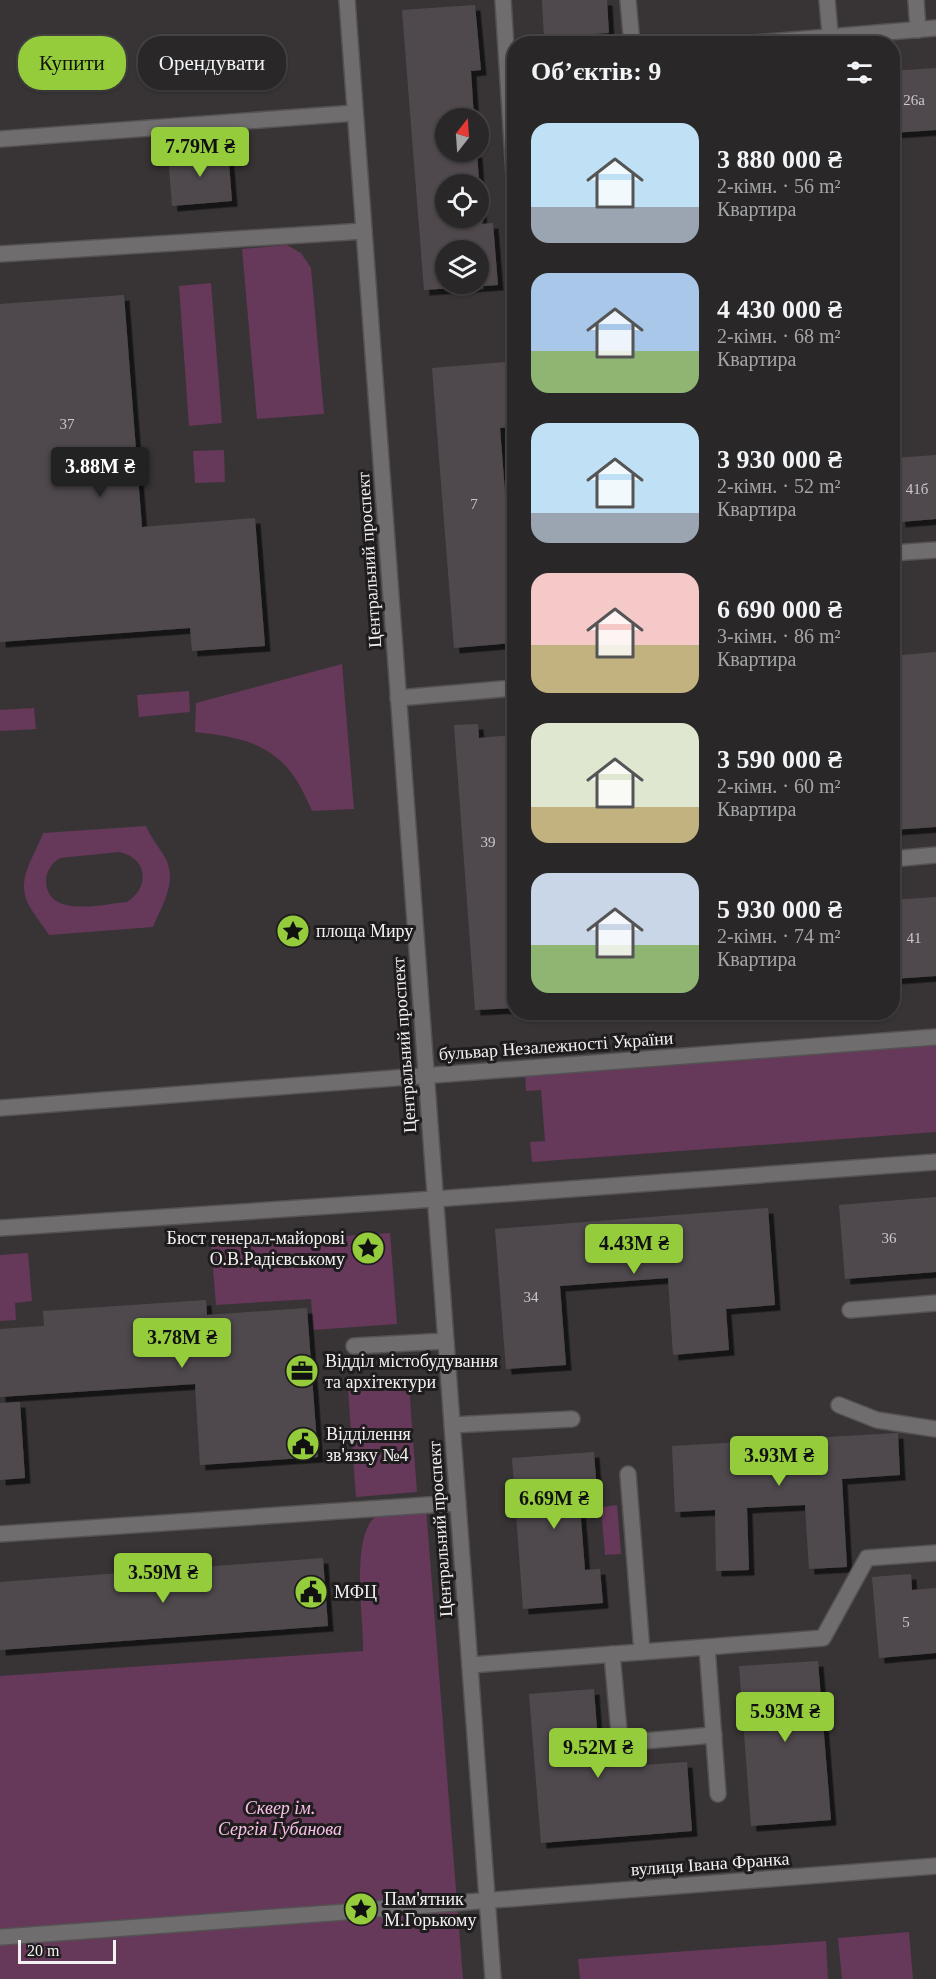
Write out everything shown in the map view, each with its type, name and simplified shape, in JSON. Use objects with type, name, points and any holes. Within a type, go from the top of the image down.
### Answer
[{"type":"street","name":"Центральний проспект","points":[[347,0],[493,1979]]},
{"type":"street","points":[[503,0],[508,36]]},
{"type":"street","points":[[628,0],[631,36]]},
{"type":"street","points":[[827,0],[831,36]]},
{"type":"street","points":[[916,0],[918,30]]},
{"type":"street","points":[[866,36],[936,28]]},
{"type":"street","points":[[0,139],[355,114]]},
{"type":"street","points":[[0,254],[364,231]]},
{"type":"street","points":[[900,552],[936,550]]},
{"type":"street","points":[[398,698],[507,689]]},
{"type":"street","points":[[900,858],[936,855]]},
{"type":"street","name":"бульвар Незалежності України","points":[[0,1108],[936,1037]]},
{"type":"street","points":[[0,1228],[936,1162]]},
{"type":"street","points":[[850,1310],[936,1303]]},
{"type":"street","points":[[354,1346],[446,1341]]},
{"type":"street","points":[[839,1405],[877,1420],[936,1430]]},
{"type":"street","points":[[452,1425],[572,1419]]},
{"type":"street","points":[[628,1474],[642,1652]]},
{"type":"street","points":[[0,1534],[458,1503]]},
{"type":"street","points":[[470,1665],[823,1638],[867,1558],[936,1553]]},
{"type":"street","points":[[707,1647],[718,1794]]},
{"type":"street","points":[[612,1654],[620,1743],[714,1735]]},
{"type":"street","name":"вулиця Івана Франка","points":[[376,1909],[936,1866]]},
{"type":"street","points":[[2,1937],[345,1912]]},
{"type":"green space","points":[[287,245],[301,253],[311,268],[324,414],[257,419],[242,249]]},
{"type":"green space","points":[[211,283],[222,423],[189,426],[179,286]]},
{"type":"green space","points":[[224,450],[225,482],[195,483],[193,451]]},
{"type":"green space","points":[[342,664],[354,809],[312,811],[295,778],[275,756],[238,739],[195,732],[196,703]]},
{"type":"green space","points":[[189,691],[190,712],[139,717],[137,695]]},
{"type":"green space","points":[[34,708],[36,729],[0,731],[0,710]]},
{"type":"green space","points":[[146,826],[166,859],[170,877],[167,894],[153,927],[49,935],[33,912],[24,891],[26,872],[43,833]],"holes":[[[119,852],[128,855],[140,866],[142,881],[140,889],[127,902],[91,906],[66,905],[56,901],[49,893],[47,874],[60,858]]]},
{"type":"green space","points":[[936,1041],[936,1132],[532,1162],[530,1142],[545,1141],[541,1090],[526,1091],[525,1072]]},
{"type":"green space","points":[[390,1233],[397,1324],[313,1330],[311,1299],[216,1305],[211,1245]]},
{"type":"green space","points":[[28,1253],[32,1301],[15,1303],[16,1320],[0,1321],[0,1255]]},
{"type":"green space","points":[[409,1386],[417,1492],[356,1497],[348,1390]]},
{"type":"green space","points":[[617,1505],[621,1554],[605,1555],[601,1507]]},
{"type":"green space","name":"Сквер ім. Сергія Губанова","points":[[426,1508],[463,1979],[0,1979],[0,1676],[363,1651],[360,1561],[367,1528],[380,1514]]},
{"type":"green space","points":[[909,1932],[913,1979],[842,1979],[838,1938]]},
{"type":"green space","points":[[826,1941],[828,1979],[580,1979],[578,1959]]},
{"type":"building","points":[[542,0],[607,0],[609,33],[544,36]]},
{"type":"building","points":[[475,5],[481,70],[471,71],[473,108],[435,108],[435,162],[478,162],[479,174],[435,174],[435,228],[489,228],[489,223],[493,223],[498,285],[489,286],[489,240],[435,240],[435,289],[424,290],[402,10]]},
{"type":"building","points":[[936,68],[936,130],[900,132],[900,70]]},
{"type":"building","points":[[228,150],[232,201],[172,206],[168,154]]},
{"type":"building","points":[[124,295],[142,527],[255,518],[265,646],[192,651],[190,628],[0,642],[0,304]]},
{"type":"building","points":[[505,362],[507,427],[500,428],[507,517],[507,644],[454,648],[432,368]]},
{"type":"building","points":[[936,455],[936,519],[900,522],[900,458]]},
{"type":"building","points":[[936,652],[936,827],[900,829],[900,655]]},
{"type":"building","points":[[478,724],[479,738],[507,736],[507,1008],[475,1010],[454,725]]},
{"type":"building","points":[[936,897],[936,976],[900,978],[900,899]]},
{"type":"building","points":[[936,1197],[936,1272],[845,1279],[839,1205]]},
{"type":"building","points":[[768,1208],[775,1305],[726,1309],[729,1350],[673,1355],[668,1278],[560,1286],[566,1365],[506,1369],[495,1229]]},
{"type":"building","points":[[206,1300],[207,1315],[307,1308],[318,1457],[200,1465],[195,1384],[0,1397],[0,1329],[44,1326],[43,1311]]},
{"type":"building","points":[[20,1402],[25,1478],[0,1480],[0,1403]]},
{"type":"building","points":[[898,1433],[900,1475],[842,1479],[847,1567],[809,1569],[805,1505],[747,1508],[749,1570],[716,1571],[715,1510],[675,1512],[672,1446]]},
{"type":"building","points":[[594,1452],[597,1491],[579,1493],[585,1570],[600,1569],[603,1603],[523,1609],[512,1458]]},
{"type":"building","points":[[323,1558],[328,1626],[0,1650],[0,1582]]},
{"type":"building","points":[[911,1574],[912,1590],[936,1588],[936,1653],[879,1658],[872,1577]]},
{"type":"building","points":[[818,1661],[831,1820],[751,1826],[739,1666]]},
{"type":"building","points":[[594,1689],[600,1768],[687,1762],[692,1831],[541,1843],[529,1694]]},
{"type":"place","name":"площа Миру","points":[[293,931]]},
{"type":"place","name":"Бюст генерал-майорові О.В.Радієвському","points":[[368,1248]]},
{"type":"place","name":"Відділ містобудування та архітектури","points":[[302,1371]]},
{"type":"place","name":"Відділення зв'язку №4","points":[[303,1444]]},
{"type":"place","name":"МФЦ","points":[[311,1592]]},
{"type":"place","name":"Пам'ятник М.Горькому","points":[[361,1909]]}]
